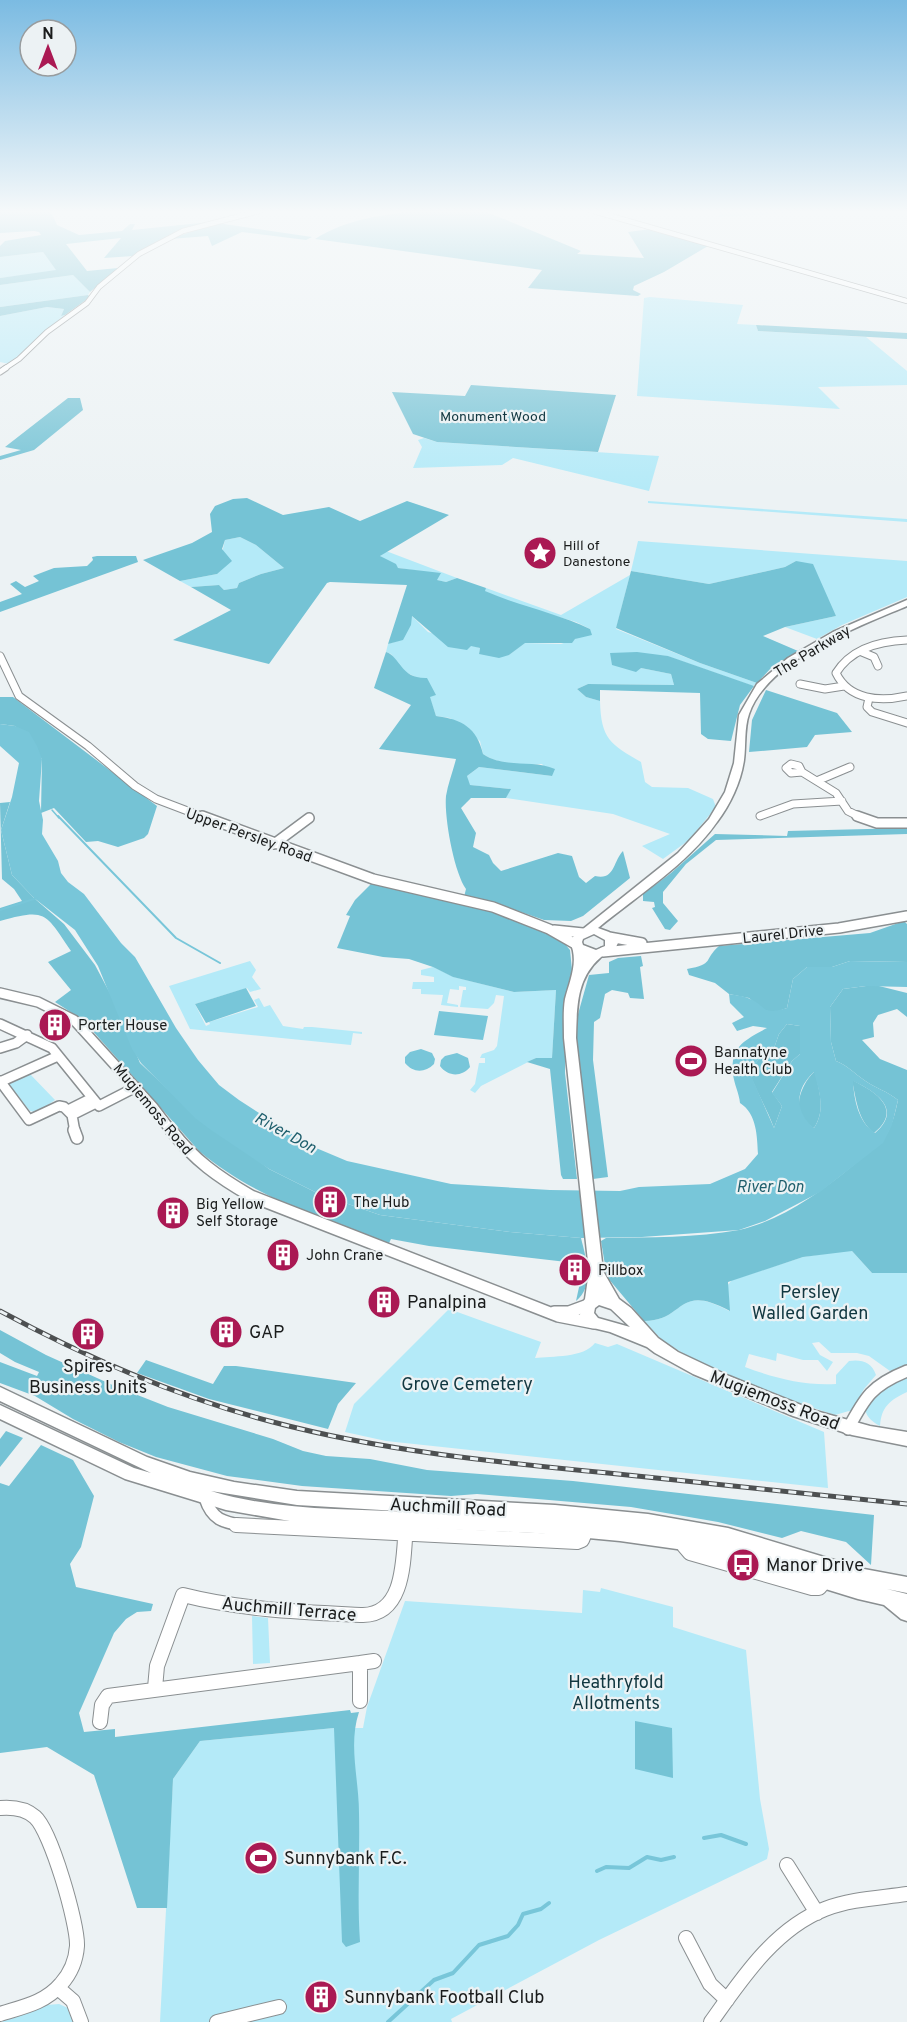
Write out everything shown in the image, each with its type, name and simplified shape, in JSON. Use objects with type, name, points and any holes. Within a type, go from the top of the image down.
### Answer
[{"type":"main road","name":"The Parkway","points":[[629,898],[681,855],[713,821],[730,792],[739,763],[744,714],[760,686],[791,660],[836,634],[907,603]]},
{"type":"main road","points":[[629,898],[578,937],[579,975],[572,1000],[570,1038],[596,1268],[587,1315],[594,1323],[610,1326],[649,1341]]},
{"type":"main road","points":[[579,975],[600,953],[611,946],[608,936],[612,920],[629,898]]},
{"type":"main road","points":[[584,932],[597,931],[608,936]]},
{"type":"main road","points":[[578,946],[600,953]]},
{"type":"main road","points":[[596,1268],[616,1305],[649,1341]]},
{"type":"main road","points":[[590,1303],[603,1298],[616,1305]]},
{"type":"main road","points":[[610,1326],[619,1320],[616,1305]]},
{"type":"main road","name":"Mugiemoss Road","points":[[649,1341],[690,1367],[811,1417],[871,1435],[907,1439]]},
{"type":"main road","name":"Auchmill Road","points":[[0,1394],[120,1454],[190,1479],[406,1519],[574,1514],[674,1526],[749,1542],[835,1569],[881,1588],[907,1602]]},
{"type":"main road","name":"Auchmill Road","points":[[0,1412],[131,1474],[205,1498],[241,1506],[301,1515],[586,1530],[684,1542],[725,1550],[825,1581],[881,1588],[907,1586]]},
{"type":"main road","points":[[881,1588],[907,1591]]},
{"type":"main road","points":[[881,1588],[907,1613]]},
{"type":"street","points":[[0,372],[19,359],[60,321],[85,304]]},
{"type":"street","points":[[907,640],[880,642],[838,667],[836,673],[844,686],[869,698],[892,699],[907,696]]},
{"type":"street","points":[[862,651],[874,657],[878,666]]},
{"type":"street","name":"Upper Persley Road","points":[[0,656],[19,696],[88,746],[135,786],[175,808],[373,879],[493,907],[549,929],[578,946]]},
{"type":"street","points":[[800,684],[825,689],[844,686]]},
{"type":"street","points":[[869,698],[867,707],[872,712],[907,723]]},
{"type":"street","points":[[830,764],[840,771]]},
{"type":"street","points":[[819,780],[850,767]]},
{"type":"street","points":[[802,772],[819,780],[836,794],[848,810],[870,821],[907,823]]},
{"type":"street","points":[[760,816],[793,804],[842,801]]},
{"type":"street","points":[[766,805],[775,811]]},
{"type":"street","points":[[274,844],[309,818]]},
{"type":"street","name":"Laurel Drive","points":[[600,953],[657,945],[839,928],[907,916]]},
{"type":"street","name":"Upper Persley Road","points":[[549,929],[584,932]]},
{"type":"street","name":"Laurel Drive","points":[[608,936],[657,945]]},
{"type":"street","name":"Mugiemoss Road","points":[[0,993],[40,1002],[59,1009],[74,1020],[136,1087],[189,1154],[223,1180],[251,1196],[455,1278],[568,1320],[594,1323]]},
{"type":"street","points":[[0,1024],[48,1045],[99,1106],[136,1087]]},
{"type":"street","points":[[0,1048],[16,1044],[27,1035]]},
{"type":"street","points":[[58,1056],[0,1082],[29,1120],[59,1106],[70,1112],[77,1138]]},
{"type":"street","points":[[70,1112],[94,1100]]},
{"type":"street","name":"Mugiemoss Road","points":[[548,1311],[569,1311],[590,1303]]},
{"type":"street","points":[[848,1429],[868,1391],[876,1384],[907,1371]]},
{"type":"street","name":"Auchmill Terrace","points":[[155,1688],[157,1666],[183,1595],[211,1603],[258,1609],[374,1615],[387,1607],[395,1597],[406,1519]]},
{"type":"street","points":[[100,1722],[102,1705],[108,1696],[155,1688],[374,1661]]},
{"type":"street","points":[[360,1663],[360,1701]]},
{"type":"street","points":[[0,1808],[26,1809],[38,1817],[44,1828],[75,1926],[78,1946],[71,1969],[58,1988],[44,1999],[0,2014]]},
{"type":"street","points":[[787,1865],[817,1913]]},
{"type":"street","points":[[711,2022],[775,1944],[817,1913],[850,1903],[907,1894]]},
{"type":"street","points":[[686,1938],[710,1984],[727,2000]]},
{"type":"street","points":[[58,1988],[73,2001],[81,2022]]},
{"type":"street","points":[[217,2022],[279,2007]]},
{"type":"green space","points":[[0,304],[19,304],[0,307]]},
{"type":"green space","points":[[19,304],[80,304],[61,316],[64,309],[47,307],[0,316],[0,307]]},
{"type":"green space","points":[[644,304],[743,305],[737,324],[756,325],[758,331],[866,337],[907,371],[907,385],[818,387],[840,409],[637,396]]},
{"type":"green space","points":[[47,307],[64,309],[61,316],[65,315],[9,364],[0,362],[0,316]]},
{"type":"green space","points":[[756,325],[907,333],[907,339],[758,331]]},
{"type":"green space","name":"Monument Wood","points":[[471,385],[616,395],[598,452],[437,442],[413,434],[392,392],[465,396]]},
{"type":"green space","points":[[68,398],[80,398],[83,410],[34,450],[0,460],[0,456],[21,450],[5,447]]},
{"type":"green space","points":[[424,438],[437,442],[659,456],[649,491],[513,458],[502,465],[413,468],[422,447],[418,440]]},
{"type":"green space","points":[[247,498],[283,515],[329,507],[360,521],[407,501],[449,515],[380,556],[396,564],[398,568],[441,573],[437,580],[446,582],[457,578],[486,588],[485,591],[498,596],[577,623],[590,629],[592,635],[575,639],[572,643],[525,643],[509,655],[499,658],[479,654],[480,648],[471,646],[467,650],[448,647],[412,616],[411,625],[403,640],[388,644],[407,585],[330,582],[327,583],[269,664],[173,640],[231,610],[191,587],[219,585],[224,590],[237,588],[239,583],[284,568],[256,545],[240,537],[225,540],[222,549],[232,561],[217,574],[180,581],[143,560],[192,543],[212,532],[210,514],[215,506],[233,499]]},
{"type":"green space","points":[[648,501],[907,519],[907,522],[648,503]]},
{"type":"green space","points":[[240,537],[256,545],[284,568],[239,583],[237,588],[224,590],[219,585],[191,587],[180,581],[217,574],[225,540]]},
{"type":"green space","points":[[638,541],[907,561],[907,597],[842,625],[817,639],[785,627],[836,616],[796,561],[785,567],[709,584],[631,571]]},
{"type":"green space","points":[[386,551],[457,578],[446,582],[436,580],[440,574],[398,568],[380,556]]},
{"type":"green space","points":[[136,556],[138,562],[0,612],[0,602],[22,594],[10,584],[16,581],[25,587],[39,581],[33,576],[54,568],[87,566],[93,560],[92,557]]},
{"type":"green space","points":[[796,561],[813,564],[836,616],[785,627],[763,636],[798,651],[771,668],[757,683],[700,663],[616,628],[631,571],[709,584],[785,567]]},
{"type":"green space","points":[[630,575],[616,629],[757,683],[753,686],[667,656],[610,653],[641,668],[671,674],[674,685],[588,684],[577,689],[586,697],[600,701],[605,732],[615,745],[641,762],[645,782],[652,787],[688,788],[713,799],[716,807],[689,840],[663,859],[642,846],[670,834],[613,814],[506,798],[510,789],[469,785],[467,776],[479,767],[552,776],[542,764],[504,762],[483,754],[480,741],[450,718],[436,716],[429,696],[435,695],[420,679],[403,671],[391,654],[386,652],[388,644],[403,639],[411,615],[428,632],[480,648],[479,654],[509,655],[524,643],[561,644],[575,639],[590,629],[576,622],[518,605],[484,591],[486,588],[561,615]]},
{"type":"green space","points":[[386,652],[395,658],[406,672],[427,678],[436,695],[430,697],[436,716],[461,722],[467,726],[477,738],[483,754],[491,759],[509,763],[546,766],[555,769],[552,776],[479,767],[467,776],[470,785],[511,789],[506,798],[471,798],[461,808],[476,833],[473,847],[489,855],[501,871],[558,853],[572,856],[579,877],[586,883],[595,876],[602,877],[610,873],[623,851],[630,878],[583,916],[571,921],[544,920],[501,905],[464,897],[466,889],[454,858],[446,805],[447,791],[456,759],[379,749],[411,705],[374,688]]},
{"type":"green space","points":[[637,652],[668,656],[754,686],[740,705],[731,741],[708,739],[701,734],[700,693],[600,690],[600,701],[586,697],[577,689],[588,684],[674,685],[671,674],[641,668],[636,672],[612,665],[610,653]]},
{"type":"green space","points":[[766,690],[837,713],[852,732],[815,735],[807,747],[749,752],[752,720]]},
{"type":"green space","points":[[0,697],[13,697],[157,806],[148,834],[144,838],[118,847],[98,841],[86,842],[54,808],[41,813],[42,759],[15,726],[0,724]]},
{"type":"green space","points":[[10,802],[1,830],[12,875],[64,924],[95,965],[113,999],[140,1063],[174,1095],[269,1169],[319,1194],[380,1215],[510,1232],[581,1238],[588,1271],[586,1288],[582,1295],[576,1301],[584,1264],[429,1246],[391,1239],[388,1245],[289,1206],[242,1181],[199,1151],[83,1020],[55,1002],[71,990],[48,962],[71,951],[50,921],[36,915],[27,915],[0,921],[0,908],[22,901],[14,889],[2,879],[0,803]]},
{"type":"green space","points":[[907,828],[907,834],[716,840],[686,864],[663,892],[663,903],[678,921],[670,930],[665,929],[652,908],[655,907],[654,902],[643,901],[643,894],[715,834],[787,836],[788,831]]},
{"type":"green space","points":[[372,883],[490,909],[538,929],[565,944],[570,950],[572,970],[566,997],[565,1073],[577,1179],[563,1179],[561,1175],[550,1069],[527,1062],[536,1058],[552,1058],[556,990],[514,992],[453,977],[409,959],[383,957],[337,948],[350,916],[346,915],[355,900]]},
{"type":"green space","points":[[904,921],[907,924],[907,962],[850,961],[832,967],[807,967],[793,979],[787,1008],[773,1013],[762,1009],[749,998],[729,994],[715,983],[689,975],[687,969],[708,961],[719,946],[870,933]]},
{"type":"green space","points":[[641,956],[644,999],[630,998],[628,993],[612,990],[605,994],[600,1018],[594,1022],[593,1060],[608,1177],[593,1179],[577,1058],[575,1025],[589,975],[609,973],[609,962],[618,958]]},
{"type":"green space","points":[[250,961],[256,970],[252,977],[261,989],[250,992],[247,988],[195,1004],[206,1026],[210,1024],[209,1022],[258,1007],[254,1000],[259,998],[264,1007],[270,1005],[283,1026],[362,1032],[362,1034],[353,1033],[351,1045],[190,1029],[169,986]]},
{"type":"green space","points":[[433,967],[454,977],[514,992],[556,990],[552,1059],[536,1058],[481,1086],[475,1093],[470,1090],[475,1084],[479,1063],[485,1063],[485,1058],[480,1058],[482,1054],[494,1050],[497,1046],[504,996],[496,995],[494,1003],[488,1009],[460,1007],[463,990],[466,990],[466,987],[459,986],[459,990],[450,989],[447,1003],[458,1005],[458,1007],[441,1005],[443,995],[421,994],[421,989],[412,989],[413,982],[434,982],[434,977],[421,975],[421,970]]},
{"type":"green space","points":[[879,986],[907,993],[907,1017],[897,1009],[878,1015],[873,1023],[874,1037],[862,1040],[880,1059],[907,1070],[907,1273],[872,1273],[852,1251],[803,1257],[728,1282],[730,1311],[713,1303],[700,1300],[690,1301],[668,1315],[644,1321],[607,1277],[601,1241],[606,1238],[706,1234],[754,1226],[812,1197],[869,1152],[887,1134],[898,1100],[836,1061],[831,1042],[830,1007],[843,989]]},
{"type":"green space","points":[[787,1024],[800,1026],[800,1054],[792,1061],[772,1092],[782,1106],[774,1128],[749,1071],[759,1059],[773,1051],[779,1034]]},
{"type":"green space","points":[[815,1071],[821,1107],[814,1128],[804,1120],[800,1113],[799,1100],[803,1087]]},
{"type":"green space","points":[[29,1073],[55,1100],[45,1107],[46,1110],[39,1113],[30,1111],[9,1085],[11,1081]]},
{"type":"green space","points":[[852,1080],[870,1090],[883,1102],[886,1109],[886,1116],[882,1124],[874,1133],[861,1116]]},
{"type":"green space","name":"Persley Walled Garden","points":[[852,1251],[872,1273],[907,1273],[907,1366],[890,1371],[869,1356],[857,1353],[831,1353],[819,1342],[812,1343],[820,1355],[833,1362],[827,1371],[818,1360],[803,1360],[777,1353],[776,1361],[749,1354],[745,1367],[790,1380],[813,1384],[836,1384],[836,1375],[849,1361],[866,1362],[876,1375],[864,1389],[851,1412],[835,1415],[786,1399],[700,1364],[662,1340],[644,1321],[668,1315],[690,1301],[699,1300],[712,1303],[729,1311],[727,1286],[732,1280],[803,1257]]},
{"type":"green space","name":"Grove Cemetery","points":[[449,1309],[541,1342],[535,1358],[576,1354],[590,1348],[595,1343],[608,1347],[617,1344],[824,1432],[828,1488],[386,1441],[345,1432],[354,1404]]},
{"type":"green space","points":[[0,1330],[46,1355],[168,1407],[273,1439],[303,1451],[326,1456],[370,1459],[427,1470],[573,1481],[874,1515],[871,1565],[846,1542],[801,1531],[782,1538],[718,1522],[631,1507],[477,1494],[451,1496],[302,1486],[227,1476],[156,1457],[73,1419],[35,1396],[0,1383],[0,1362],[37,1376],[39,1372],[0,1353]]},
{"type":"green space","points":[[146,1360],[213,1384],[224,1366],[356,1383],[338,1404],[328,1429],[209,1399],[137,1373]]},
{"type":"green space","points":[[907,1375],[907,1392],[884,1409],[880,1426],[870,1418],[866,1411],[867,1403],[872,1396]]},
{"type":"green space","points":[[6,1431],[23,1438],[0,1467],[0,1439]]},
{"type":"green space","points":[[41,1445],[73,1460],[94,1496],[81,1547],[70,1564],[76,1587],[153,1604],[151,1611],[137,1612],[126,1619],[114,1633],[79,1713],[84,1732],[115,1729],[115,1737],[350,1710],[351,1713],[359,1712],[354,1749],[359,1800],[360,1942],[346,1947],[342,1942],[334,1728],[200,1741],[173,1779],[167,1908],[137,1908],[94,1775],[47,1747],[0,1753],[0,1483],[9,1486]]},
{"type":"green space","name":"Heathryfold Allotments","points":[[601,1588],[673,1607],[673,1627],[746,1650],[760,1799],[769,1849],[767,1859],[599,1940],[451,2019],[452,2022],[160,2022],[173,1779],[200,1741],[334,1728],[363,1728],[367,1707],[405,1601],[582,1613],[583,1590],[600,1592]]},
{"type":"green space","points":[[252,1616],[268,1618],[270,1663],[253,1664]]},
{"type":"green space","points":[[635,1721],[672,1728],[673,1778],[635,1769]]},
{"type":"green space","points":[[59,2004],[68,2008],[75,2022],[1,2022],[47,2005]]},
{"type":"water","name":"River Don","points":[[0,724],[15,726],[29,732],[42,759],[39,801],[43,820],[42,834],[58,861],[61,873],[68,882],[84,894],[121,943],[135,957],[176,1028],[198,1060],[219,1085],[309,1145],[347,1161],[451,1184],[550,1190],[620,1191],[639,1187],[710,1184],[745,1169],[758,1154],[755,1126],[750,1113],[740,1103],[733,1064],[741,1045],[767,1028],[753,1026],[737,1031],[732,1023],[744,1017],[730,1003],[729,994],[748,998],[772,1011],[787,1008],[793,979],[807,967],[832,967],[850,961],[907,962],[907,987],[866,986],[843,989],[830,1007],[831,1042],[836,1061],[898,1100],[892,1125],[883,1143],[820,1192],[765,1221],[739,1230],[642,1237],[581,1238],[510,1232],[380,1215],[319,1194],[269,1169],[211,1130],[195,1118],[141,1063],[132,1049],[98,966],[75,930],[34,898],[12,875],[1,830],[12,797],[19,763],[0,746]],"holes":[[[787,1024],[800,1026],[800,1054],[792,1061],[772,1093],[782,1106],[774,1128],[749,1071],[759,1059],[773,1051],[779,1034]],[[814,1072],[821,1107],[814,1128],[803,1115],[799,1100],[800,1093]],[[853,1081],[870,1090],[883,1102],[887,1116],[875,1133],[865,1123],[856,1102]]]},
{"type":"water","points":[[246,988],[256,1006],[206,1023],[195,1004]]},
{"type":"water","points":[[439,1011],[488,1016],[483,1040],[434,1035]]},
{"type":"water","points":[[421,1049],[432,1053],[435,1059],[434,1064],[419,1071],[405,1063],[405,1057],[410,1052]]},
{"type":"water","points":[[457,1053],[468,1058],[470,1067],[459,1074],[451,1074],[443,1070],[440,1066],[441,1060],[445,1056]]},
{"type":"waterway","points":[[52,810],[59,818]]},
{"type":"waterway","points":[[58,816],[176,938],[220,963]]},
{"type":"waterway","points":[[0,910],[37,898]]},
{"type":"waterway","points":[[704,1838],[721,1835],[746,1844]]},
{"type":"waterway","points":[[597,1871],[606,1867],[629,1868],[647,1857],[661,1860],[674,1857]]},
{"type":"waterway","points":[[388,2022],[434,1980],[453,1973],[479,1945],[508,1936],[518,1925],[523,1914],[541,1909],[549,1903]]},
{"type":"railway","points":[[0,1311],[99,1360],[202,1401],[273,1422],[356,1441],[481,1460],[907,1504]]},
{"type":"place","name":"Hill of Danestone","points":[[540,553]]},
{"type":"place","name":"Porter House","points":[[55,1025]]},
{"type":"place","name":"Bannatyne Health Club","points":[[691,1061]]},
{"type":"place","name":"The Hub","points":[[330,1202]]},
{"type":"place","name":"Big Yellow Self Storage","points":[[173,1213]]},
{"type":"place","name":"John Crane","points":[[283,1255]]},
{"type":"place","name":"Pillbox","points":[[575,1270]]},
{"type":"place","name":"Panalpina","points":[[384,1302]]},
{"type":"place","name":"GAP","points":[[226,1332]]},
{"type":"place","name":"Spires Business Units","points":[[88,1334]]},
{"type":"place","name":"Manor Drive","points":[[743,1565]]},
{"type":"place","name":"Sunnybank F.C.","points":[[261,1858]]},
{"type":"place","name":"Sunnybank Football Club","points":[[321,1997]]}]
